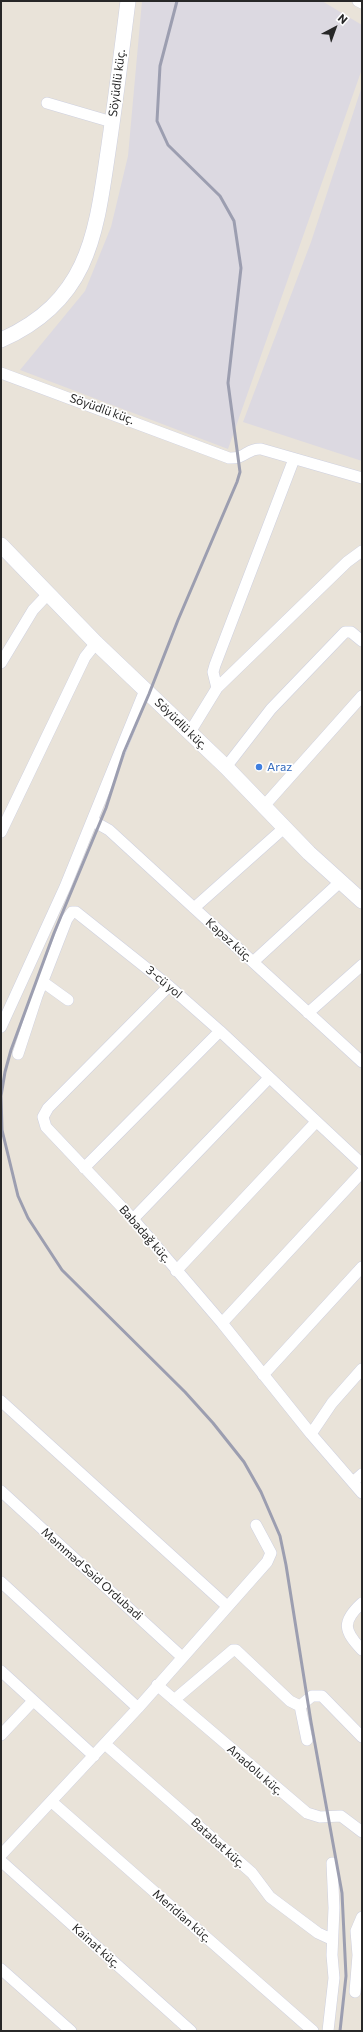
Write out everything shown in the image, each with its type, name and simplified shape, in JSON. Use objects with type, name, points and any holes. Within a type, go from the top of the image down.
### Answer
[{"type":"street","name":"Söyüdlü küç.","points":[[1,340],[25,328],[45,314],[68,288],[81,269],[90,248],[96,229],[128,1]]},
{"type":"street","points":[[358,1],[362,3]]},
{"type":"street","points":[[47,103],[112,122]]},
{"type":"street","name":"Söyüdlü küç.","points":[[1,372],[229,458],[239,458],[252,450],[261,449],[362,478]]},
{"type":"street","points":[[216,688],[213,672],[215,665],[294,459]]},
{"type":"street","name":"Söyüdlü küç.","points":[[1,545],[96,643],[226,767],[284,828],[362,901]]},
{"type":"street","points":[[190,732],[216,688],[347,562],[358,552],[362,551]]},
{"type":"street","points":[[1,663],[33,610],[48,594]]},
{"type":"street","points":[[226,767],[271,709],[345,632],[351,632],[362,640]]},
{"type":"street","points":[[1,832],[85,657],[96,643]]},
{"type":"street","points":[[1,1027],[65,887],[145,690]]},
{"type":"street","points":[[264,806],[362,696]]},
{"type":"street","name":"Kəpəz küç.","points":[[93,821],[109,830],[362,1062]]},
{"type":"street","points":[[194,908],[284,828]]},
{"type":"street","points":[[253,962],[340,882]]},
{"type":"street","name":"3-cü yol","points":[[18,1054],[67,919],[74,912],[79,914],[169,986],[220,1031],[362,1164]]},
{"type":"street","points":[[308,1013],[362,965]]},
{"type":"street","points":[[43,982],[68,1000]]},
{"type":"street","name":"Babadağ küç.","points":[[169,986],[48,1108],[44,1117],[46,1127],[133,1219],[222,1323],[311,1434],[362,1493]]},
{"type":"street","points":[[84,1168],[220,1031]]},
{"type":"street","points":[[133,1219],[269,1078]]},
{"type":"street","points":[[176,1270],[316,1122]]},
{"type":"street","points":[[222,1323],[362,1172]]},
{"type":"street","points":[[263,1375],[362,1267]]},
{"type":"street","points":[[311,1434],[332,1403],[362,1369]]},
{"type":"street","points":[[1,1401],[227,1606]]},
{"type":"street","points":[[353,1482],[362,1474]]},
{"type":"street","name":"Məmməd Səid Ordubadi","points":[[1,1491],[182,1657]]},
{"type":"street","points":[[1,1855],[52,1802],[158,1686],[271,1557],[271,1553],[256,1525]]},
{"type":"street","points":[[1,1582],[138,1708]]},
{"type":"street","points":[[362,1603],[351,1614],[347,1621],[347,1629],[351,1638],[362,1650]]},
{"type":"street","points":[[174,1700],[233,1650],[236,1650],[290,1701],[300,1706]]},
{"type":"street","points":[[1,1672],[94,1756]]},
{"type":"street","name":"Anadolu küç.","points":[[158,1686],[307,1813],[320,1817],[341,1816],[362,1832]]},
{"type":"street","points":[[300,1706],[312,1696],[322,1696],[362,1737]]},
{"type":"street","points":[[1,1735],[33,1701]]},
{"type":"street","points":[[300,1706],[308,1740]]},
{"type":"street","name":"Batabat küç.","points":[[105,1744],[252,1873],[270,1897],[318,1933],[331,1939]]},
{"type":"street","name":"Meridian küç.","points":[[52,1802],[312,2031]]},
{"type":"street","name":"Kainat küç.","points":[[1,1861],[191,2031]]},
{"type":"street","points":[[328,2031],[334,1978],[331,1939],[334,1908],[332,1862]]},
{"type":"street","points":[[355,1992],[360,1956],[356,1931],[362,1917]]},
{"type":"street","points":[[1,1969],[71,2031]]},
{"type":"shaded area","points":[[142,1],[322,1],[362,25],[362,69],[228,449],[20,370],[85,291],[111,227],[128,156]]},
{"type":"shaded area","points":[[362,86],[362,461],[243,422],[311,242]]},
{"type":"railway","points":[[177,1],[160,66],[157,121],[168,145],[220,196],[234,221],[241,268],[228,383],[240,472],[124,752],[106,808],[54,933],[11,1050],[1,1096],[2,1130],[18,1196],[28,1218],[62,1270],[185,1392],[213,1423],[244,1462],[261,1492],[280,1536],[311,1722],[342,1893],[346,1976],[340,2031]]},
{"type":"place","name":"Araz","points":[[259,767]]}]
